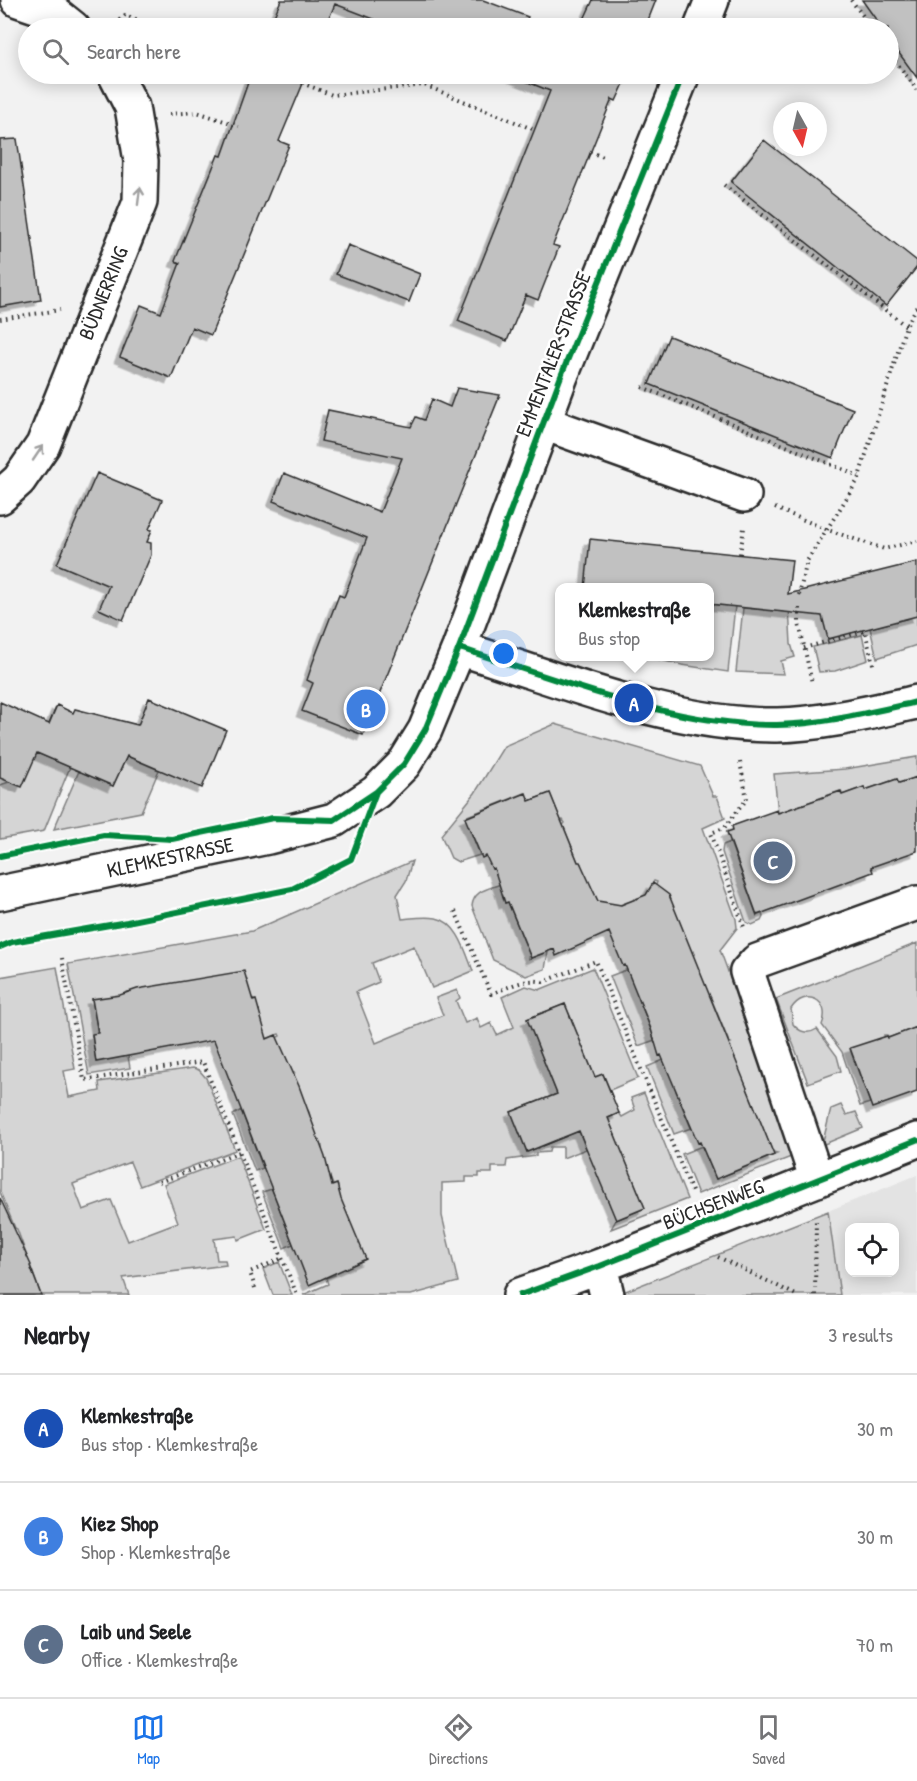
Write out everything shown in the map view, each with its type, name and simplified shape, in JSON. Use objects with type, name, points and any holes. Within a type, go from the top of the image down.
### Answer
[{"type":"street","points":[[18,0],[53,12],[61,18]]},
{"type":"street","points":[[705,18],[712,0]]},
{"type":"street","name":"BÜDNERRING","points":[[0,497],[19,480],[43,445],[140,202],[141,160],[132,108],[120,84]]},
{"type":"street","name":"EMMENTALER STRASSE","points":[[459,648],[544,423],[679,84]]},
{"type":"street","points":[[544,423],[744,495]]},
{"type":"street","points":[[459,648],[634,703],[713,720],[788,724],[840,718],[917,702]]},
{"type":"street","name":"KLEMKESTRASSE","points":[[0,893],[268,837],[334,820],[376,792],[404,764],[425,730],[459,648]]},
{"type":"street","points":[[817,1195],[747,972],[757,961],[917,903]]},
{"type":"street","name":"BÜCHSENWEG","points":[[520,1295],[603,1280],[817,1195],[917,1140]]},
{"type":"path","points":[[852,0],[865,18]]},
{"type":"path","points":[[899,66],[917,90]]},
{"type":"path","points":[[303,84],[332,94],[424,85],[535,130]]},
{"type":"path","points":[[165,114],[197,112],[239,126]]},
{"type":"path","points":[[590,152],[604,157]]},
{"type":"path","points":[[724,185],[906,326]]},
{"type":"path","points":[[799,594],[807,561],[859,476],[906,326],[917,307]]},
{"type":"path","points":[[0,319],[65,309]]},
{"type":"path","points":[[642,387],[859,476]]},
{"type":"path","points":[[744,495],[828,530],[884,549],[917,541]]},
{"type":"path","points":[[798,608],[812,683]]},
{"type":"path","points":[[804,648],[865,632],[874,668]]},
{"type":"path","points":[[740,762],[747,799],[724,828],[711,833],[757,961]]},
{"type":"path","points":[[455,911],[491,994],[521,982],[536,980],[543,982],[596,961],[696,1203]]},
{"type":"path","points":[[62,958],[84,1080],[203,1062],[297,1295]]},
{"type":"path","points":[[159,1182],[239,1152]]},
{"type":"path","points":[[815,1295],[817,1195]]},
{"type":"path","points":[[709,1252],[795,1295]]},
{"type":"path","points":[[255,1288],[250,1272],[283,1258]]},
{"type":"shaded area","points":[[714,604],[735,606],[728,672],[665,661],[714,661]]},
{"type":"shaded area","points":[[789,607],[791,644],[795,657],[781,661],[784,674],[736,672],[743,608],[786,612]]},
{"type":"shaded area","points":[[917,616],[917,645],[877,658],[870,628]]},
{"type":"shaded area","points":[[862,635],[868,660],[835,671],[819,672],[813,647]]},
{"type":"shaded area","points":[[555,724],[700,766],[713,796],[717,796],[725,818],[703,828],[736,919],[737,928],[720,950],[796,1155],[698,1194],[682,1154],[702,1146],[716,1179],[777,1154],[773,1153],[747,1088],[725,1046],[731,1043],[711,998],[706,1000],[688,957],[695,954],[694,951],[692,952],[656,885],[657,882],[654,881],[646,895],[599,913],[579,865],[581,864],[578,862],[563,825],[565,823],[561,821],[550,793],[529,801],[525,793],[465,817],[480,855],[458,862],[451,858],[441,835],[475,793],[504,746]]},
{"type":"shaded area","points":[[37,753],[70,767],[44,831],[0,839],[0,785],[9,782]]},
{"type":"shaded area","points":[[127,756],[159,770],[141,812],[54,829],[79,771],[113,786]]},
{"type":"shaded area","points":[[917,757],[917,777],[899,783],[897,779],[842,795],[840,791],[778,813],[774,774],[845,769]]},
{"type":"shaded area","points":[[730,842],[757,916],[762,913],[761,921],[752,925],[746,922],[722,852],[723,845]]},
{"type":"shaded area","points":[[412,861],[406,881],[397,895],[402,919],[436,918],[450,925],[464,947],[473,971],[432,988],[414,946],[372,963],[379,982],[356,992],[376,1043],[443,1015],[436,998],[457,990],[460,998],[456,1001],[465,1023],[477,1018],[481,1028],[491,1023],[497,1035],[514,1027],[502,997],[526,986],[539,990],[593,968],[638,1078],[610,1090],[603,1074],[595,1077],[565,1004],[527,1019],[557,1094],[511,1112],[527,1152],[579,1131],[586,1149],[563,1158],[563,1147],[550,1147],[549,1152],[536,1153],[536,1156],[507,1160],[506,1167],[492,1167],[492,1173],[479,1173],[479,1177],[466,1177],[466,1182],[442,1183],[442,1216],[458,1282],[411,1295],[303,1295],[328,1284],[326,1278],[335,1275],[334,1272],[365,1259],[334,1187],[338,1186],[333,1185],[319,1150],[322,1146],[318,1147],[309,1112],[307,1109],[304,1110],[290,1075],[294,1073],[290,1072],[276,1038],[280,1036],[279,1034],[266,1039],[255,1000],[128,992],[125,993],[126,996],[95,1002],[92,999],[98,1033],[92,1035],[96,1061],[128,1056],[130,1068],[89,1075],[68,964],[252,931]]},
{"type":"shaded area","points":[[501,884],[505,903],[508,902],[530,956],[528,959],[548,952],[545,969],[526,976],[493,960],[472,906],[479,893]]},
{"type":"shaded area","points":[[917,943],[917,1027],[888,1038],[884,1035],[885,1039],[850,1049],[870,1103],[860,1106],[842,1052],[822,1025],[823,1009],[816,999],[810,998],[797,1002],[791,1009],[793,1024],[804,1032],[817,1029],[837,1056],[841,1071],[808,1083],[776,999]]},
{"type":"shaded area","points":[[57,967],[75,1069],[64,1071],[69,1097],[100,1091],[99,1082],[193,1068],[199,1070],[206,1078],[235,1150],[140,1186],[130,1162],[73,1184],[83,1210],[111,1200],[128,1241],[178,1222],[164,1184],[238,1156],[266,1229],[238,1240],[237,1236],[214,1239],[217,1260],[225,1260],[226,1265],[123,1278],[129,1295],[41,1295],[17,1229],[0,1192],[0,977]]},
{"type":"shaded area","points":[[631,968],[640,1002],[655,1040],[638,1046],[610,976]]},
{"type":"shaded area","points":[[668,1058],[676,1091],[691,1128],[674,1134],[647,1067]]},
{"type":"shaded area","points":[[644,1093],[687,1199],[611,1229],[616,1220],[645,1208],[608,1118],[619,1113],[622,1117],[635,1110],[631,1098]]},
{"type":"shaded area","points":[[841,1105],[846,1115],[856,1112],[863,1128],[822,1145],[831,1109]]},
{"type":"shaded area","points":[[241,1110],[263,1168],[255,1171],[233,1115]]},
{"type":"shaded area","points":[[917,1175],[917,1295],[840,1295],[828,1211]]},
{"type":"shaded area","points":[[272,1189],[293,1244],[284,1248],[262,1192]]},
{"type":"shaded area","points":[[828,1211],[840,1295],[618,1295],[618,1294]]},
{"type":"shaded area","points":[[279,1262],[292,1295],[273,1295],[263,1269]]},
{"type":"building","points":[[281,0],[483,0],[528,17],[371,18],[335,4],[329,18],[273,18]]},
{"type":"building","points":[[593,0],[656,0],[649,18],[585,18]]},
{"type":"building","points":[[862,0],[917,0],[917,78],[899,53],[899,18],[875,18]]},
{"type":"building","points":[[247,84],[303,84],[279,141],[289,145],[211,335],[192,327],[171,378],[120,357],[141,305],[161,313],[180,263],[175,261],[218,155],[222,156]]},
{"type":"building","points":[[533,84],[624,84],[616,101],[612,99],[553,245],[559,247],[538,300],[526,295],[507,341],[458,321],[550,91]]},
{"type":"building","points":[[17,139],[41,300],[0,307],[0,140]]},
{"type":"building","points":[[764,140],[773,147],[773,156],[784,156],[917,261],[917,267],[886,306],[731,182]]},
{"type":"building","points":[[348,245],[420,274],[409,302],[336,274]]},
{"type":"building","points":[[669,336],[853,409],[833,458],[649,384]]},
{"type":"building","points":[[457,388],[500,395],[363,735],[302,711],[313,683],[307,680],[313,662],[339,595],[344,597],[367,538],[273,501],[284,473],[380,512],[402,458],[321,441],[328,410],[411,427],[416,417],[424,420],[432,399],[450,407]]},
{"type":"building","points":[[97,473],[162,500],[149,529],[152,530],[147,542],[151,543],[151,555],[123,620],[99,609],[109,586],[57,564]]},
{"type":"building","points":[[590,539],[792,560],[788,594],[917,562],[917,616],[828,639],[822,616],[714,605],[714,583],[586,583]]},
{"type":"building","points":[[149,698],[226,730],[202,788],[127,756],[113,786],[37,753],[22,787],[0,778],[0,702],[49,724],[57,705],[73,713],[75,709],[138,725]]},
{"type":"building","points":[[917,777],[917,851],[871,867],[873,872],[757,915],[727,832],[733,830],[732,826],[841,791],[842,795],[897,779],[899,783]]},
{"type":"building","points":[[526,793],[529,801],[550,793],[578,862],[598,901],[621,905],[646,895],[653,883],[669,895],[774,1155],[716,1179],[700,1142],[698,1143],[661,1055],[659,1056],[651,1029],[609,932],[556,956],[554,949],[531,958],[508,902],[505,903],[494,868],[492,869],[486,856],[482,858],[465,818]]},
{"type":"building","points":[[244,971],[253,1001],[256,1000],[267,1039],[276,1035],[299,1086],[325,1157],[332,1186],[337,1184],[366,1259],[309,1285],[214,1040],[96,1062],[92,1034],[98,1033],[92,999]]},
{"type":"building","points":[[565,1004],[595,1077],[603,1074],[619,1113],[608,1118],[645,1208],[616,1220],[579,1131],[527,1152],[511,1112],[557,1094],[527,1019]]},
{"type":"building","points":[[917,1027],[917,1092],[872,1108],[850,1048],[887,1036],[888,1038]]},
{"type":"building","points":[[0,1198],[31,1265],[41,1295],[0,1295]]},
{"type":"cycle path","points":[[0,856],[104,835],[172,839],[273,818],[334,820],[376,792],[404,764],[425,730],[459,648],[561,376],[679,84]]},
{"type":"cycle path","points":[[459,648],[575,686],[656,709],[697,718],[737,723],[777,725],[813,722],[917,702]]},
{"type":"cycle path","points":[[0,947],[12,942],[292,889],[351,859],[376,792]]},
{"type":"cycle path","points":[[520,1295],[600,1266],[917,1140]]},
{"type":"place","name":"Klemkestraße","points":[[634,703]]},
{"type":"place","name":"Kiez Shop","points":[[366,709]]},
{"type":"place","name":"Laib und Seele","points":[[773,861]]}]
